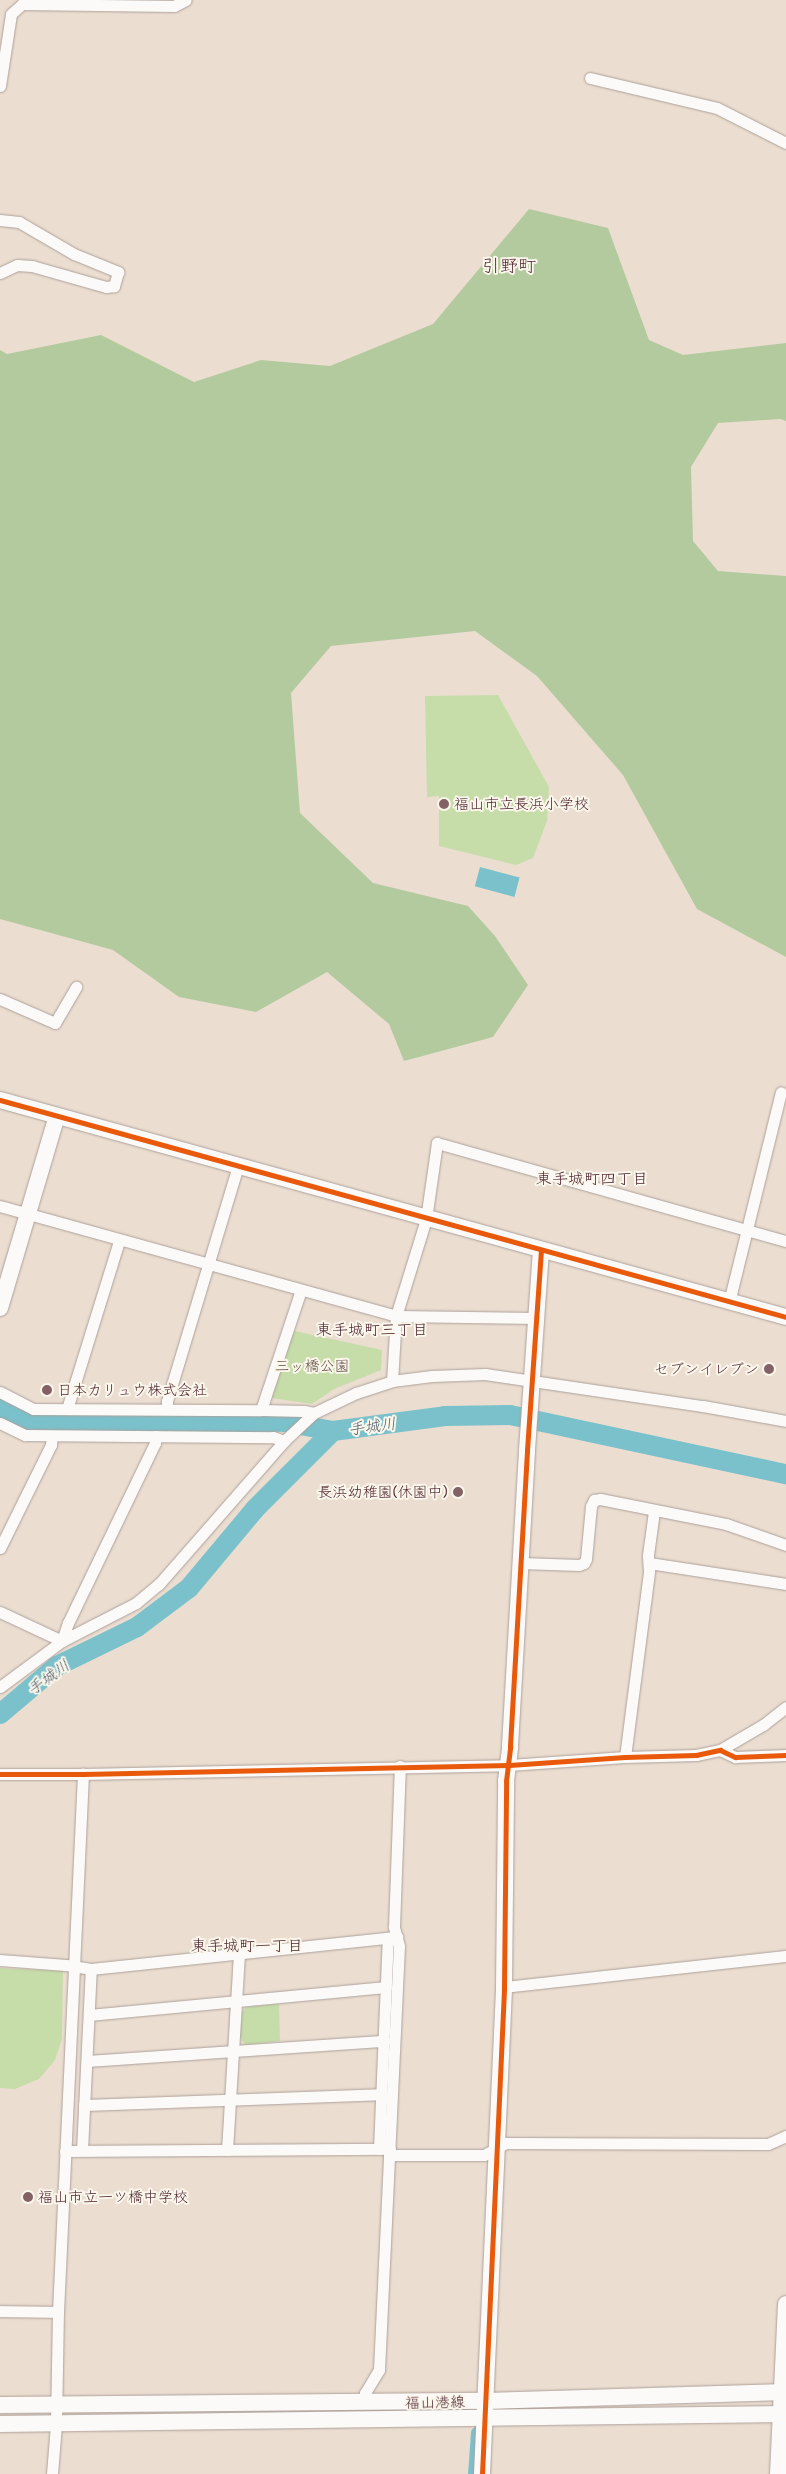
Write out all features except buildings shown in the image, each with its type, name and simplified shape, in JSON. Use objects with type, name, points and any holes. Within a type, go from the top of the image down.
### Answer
[{"type":"street","points":[[0,86],[11,14],[22,4],[174,6],[186,0]]},
{"type":"street","points":[[590,78],[717,108],[786,143]]},
{"type":"street","points":[[0,220],[19,222],[74,254],[118,272],[114,286],[106,287],[32,266],[17,265],[0,273]]},
{"type":"street","points":[[0,998],[55,1023],[76,988]]},
{"type":"street","points":[[729,1302],[781,1092]]},
{"type":"street","points":[[0,1100],[541,1251],[786,1317]]},
{"type":"street","points":[[0,1308],[57,1116]]},
{"type":"street","points":[[392,1381],[396,1316],[426,1218],[437,1143],[786,1241]]},
{"type":"street","points":[[167,1409],[238,1166]]},
{"type":"street","points":[[0,1206],[119,1241],[396,1316],[536,1318]]},
{"type":"street","points":[[67,1409],[119,1241]]},
{"type":"street","points":[[482,2474],[504,1987],[506,1781],[509,1765],[527,1450],[541,1251]]},
{"type":"street","points":[[261,1410],[300,1290]]},
{"type":"street","points":[[0,1687],[62,1642],[136,1603],[159,1584],[287,1437],[313,1414],[356,1393],[392,1381],[432,1376],[485,1374],[786,1420]]},
{"type":"street","points":[[0,1392],[33,1409],[304,1410],[313,1414]]},
{"type":"street","points":[[0,1423],[25,1435],[287,1437]]},
{"type":"street","points":[[0,1548],[51,1445],[52,1436]]},
{"type":"street","points":[[62,1642],[68,1623],[155,1443],[156,1436]]},
{"type":"street","points":[[521,1564],[579,1565],[584,1563],[594,1500],[600,1499],[726,1524],[786,1545]]},
{"type":"street","points":[[625,1757],[654,1511]]},
{"type":"street","points":[[649,1563],[786,1584]]},
{"type":"street","points":[[0,1612],[62,1642]]},
{"type":"street","points":[[0,1774],[509,1765],[625,1757],[696,1755],[720,1750],[763,1725],[786,1708]]},
{"type":"street","points":[[720,1750],[735,1757],[786,1755]]},
{"type":"street","points":[[386,2151],[381,2094],[386,1987],[394,1927],[400,1766]]},
{"type":"street","points":[[52,2474],[56,2424],[58,2312],[83,1774]]},
{"type":"street","points":[[0,1960],[66,1964],[91,1969],[392,1937]]},
{"type":"street","points":[[366,2403],[365,2393],[379,2370],[386,2151],[399,1946],[392,1937]]},
{"type":"street","points":[[227,2150],[239,1954]]},
{"type":"street","points":[[504,1987],[786,1956]]},
{"type":"street","points":[[82,2150],[91,1969]]},
{"type":"street","points":[[89,2015],[386,1987]]},
{"type":"street","points":[[87,2061],[384,2041]]},
{"type":"street","points":[[84,2105],[381,2094]]},
{"type":"street","points":[[65,2151],[386,2151],[484,2155],[506,2143],[768,2144],[786,2136]]},
{"type":"street","points":[[778,2474],[783,2414],[786,2304]]},
{"type":"street","points":[[0,2311],[58,2312]]},
{"type":"street","name":"福山港線","points":[[0,2405],[366,2403],[783,2392]]},
{"type":"street","name":"福山港線","points":[[0,2424],[783,2414]]},
{"type":"green space","points":[[529,209],[608,228],[649,340],[683,355],[786,343],[786,421],[780,419],[718,423],[691,467],[693,541],[718,571],[786,576],[786,957],[697,909],[623,775],[537,676],[475,631],[331,646],[291,693],[300,813],[373,883],[468,906],[495,936],[528,985],[493,1037],[404,1061],[389,1024],[327,972],[256,1012],[179,997],[113,950],[0,919],[0,350],[7,354],[101,335],[194,382],[261,360],[330,366],[433,324]]},
{"type":"green space","points":[[498,695],[549,787],[547,821],[533,858],[516,865],[439,846],[439,796],[427,797],[425,696]]},
{"type":"green space","name":"三ッ橋公園","points":[[290,1330],[382,1350],[381,1370],[334,1389],[312,1404],[271,1398]]},
{"type":"green space","points":[[0,1968],[63,1971],[62,2039],[55,2060],[39,2079],[15,2089],[0,2088]]},
{"type":"green space","points":[[279,2004],[280,2041],[245,2045],[240,2037],[242,2013],[246,2007]]},
{"type":"water","points":[[480,867],[520,878],[514,897],[475,886]]},
{"type":"waterway","name":"手城川","points":[[0,1408],[30,1424],[284,1422],[333,1431],[445,1416],[510,1415],[786,1474]]},
{"type":"waterway","name":"手城川","points":[[0,1714],[57,1666],[137,1627],[189,1588],[255,1509],[333,1431]]},
{"type":"waterway","points":[[473,2474],[476,2432]]},
{"type":"cycle path","points":[[0,1100],[786,1317]]},
{"type":"cycle path","points":[[482,2474],[504,1987],[506,1781],[510,1746],[527,1450],[541,1251]]},
{"type":"cycle path","points":[[0,1774],[509,1765],[625,1757],[696,1755],[720,1750],[735,1757],[786,1755]]},
{"type":"place","name":"福山市立長浜小学校","points":[[444,804]]},
{"type":"place","name":"セブンイレブン","points":[[769,1369]]},
{"type":"place","name":"日本カリュウ株式会社","points":[[47,1390]]},
{"type":"place","name":"長浜幼稚園(休園中)","points":[[458,1492]]},
{"type":"place","name":"福山市立一ツ橋中学校","points":[[28,2197]]},
{"type":"district","name":"引野町","points":[[509,266]]},
{"type":"district","name":"東手城町四丁目","points":[[592,1178]]},
{"type":"district","name":"東手城町三丁目","points":[[372,1329]]},
{"type":"district","name":"東手城町一丁目","points":[[247,1945]]}]
